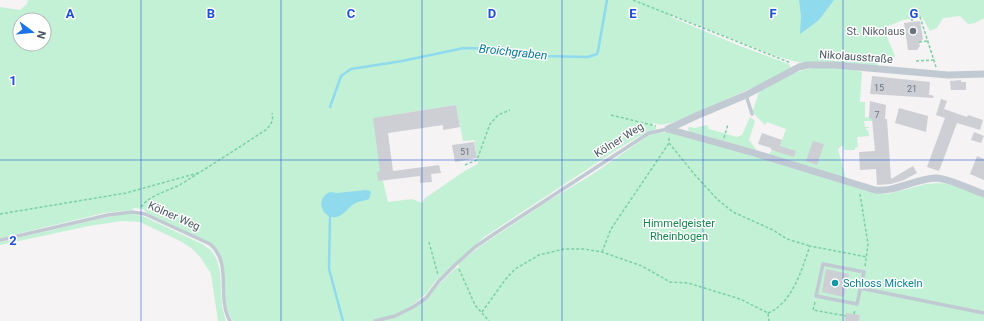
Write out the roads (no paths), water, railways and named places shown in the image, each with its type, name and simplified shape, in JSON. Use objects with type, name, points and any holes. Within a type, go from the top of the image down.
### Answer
[{"type":"street","name":"Nikolausstraße","points":[[668,129],[746,95],[798,67],[807,65],[834,65],[937,75],[984,74]]},
{"type":"street","name":"Kölner Weg","points":[[668,129],[874,190],[884,191],[925,180],[940,179],[984,194]]},
{"type":"lane","points":[[746,95],[752,114]]},
{"type":"lane","name":"Kölner Weg","points":[[376,321],[395,316],[413,307],[426,298],[439,281],[475,247],[649,133],[668,129]]},
{"type":"lane","name":"Kölner Weg","points":[[0,240],[124,212],[138,212],[145,214],[210,244],[220,254],[222,262],[225,306],[230,321]]},
{"type":"lane","points":[[823,264],[864,272],[860,288],[857,304],[816,296],[823,264]]},
{"type":"lane","points":[[860,288],[984,314]]},
{"type":"water","points":[[799,0],[834,0],[819,20],[800,34],[801,16]]},
{"type":"water","points":[[366,190],[370,191],[371,193],[369,199],[352,205],[339,216],[328,216],[323,210],[321,203],[322,199],[330,192],[337,193]]},
{"type":"waterway","name":"Broichgraben","points":[[330,107],[341,76],[351,69],[402,61],[464,48],[503,49],[541,56],[588,57],[597,54],[607,0]]},
{"type":"waterway","name":"Broichgraben","points":[[330,214],[329,269],[343,321]]},
{"type":"place","name":"St. Nikolaus","points":[[913,31]]},
{"type":"place","name":"Schloss Mickeln","points":[[835,283]]},
{"type":"park label","name":"Himmelgeister Rheinbogen","points":[[679,229]]}]
